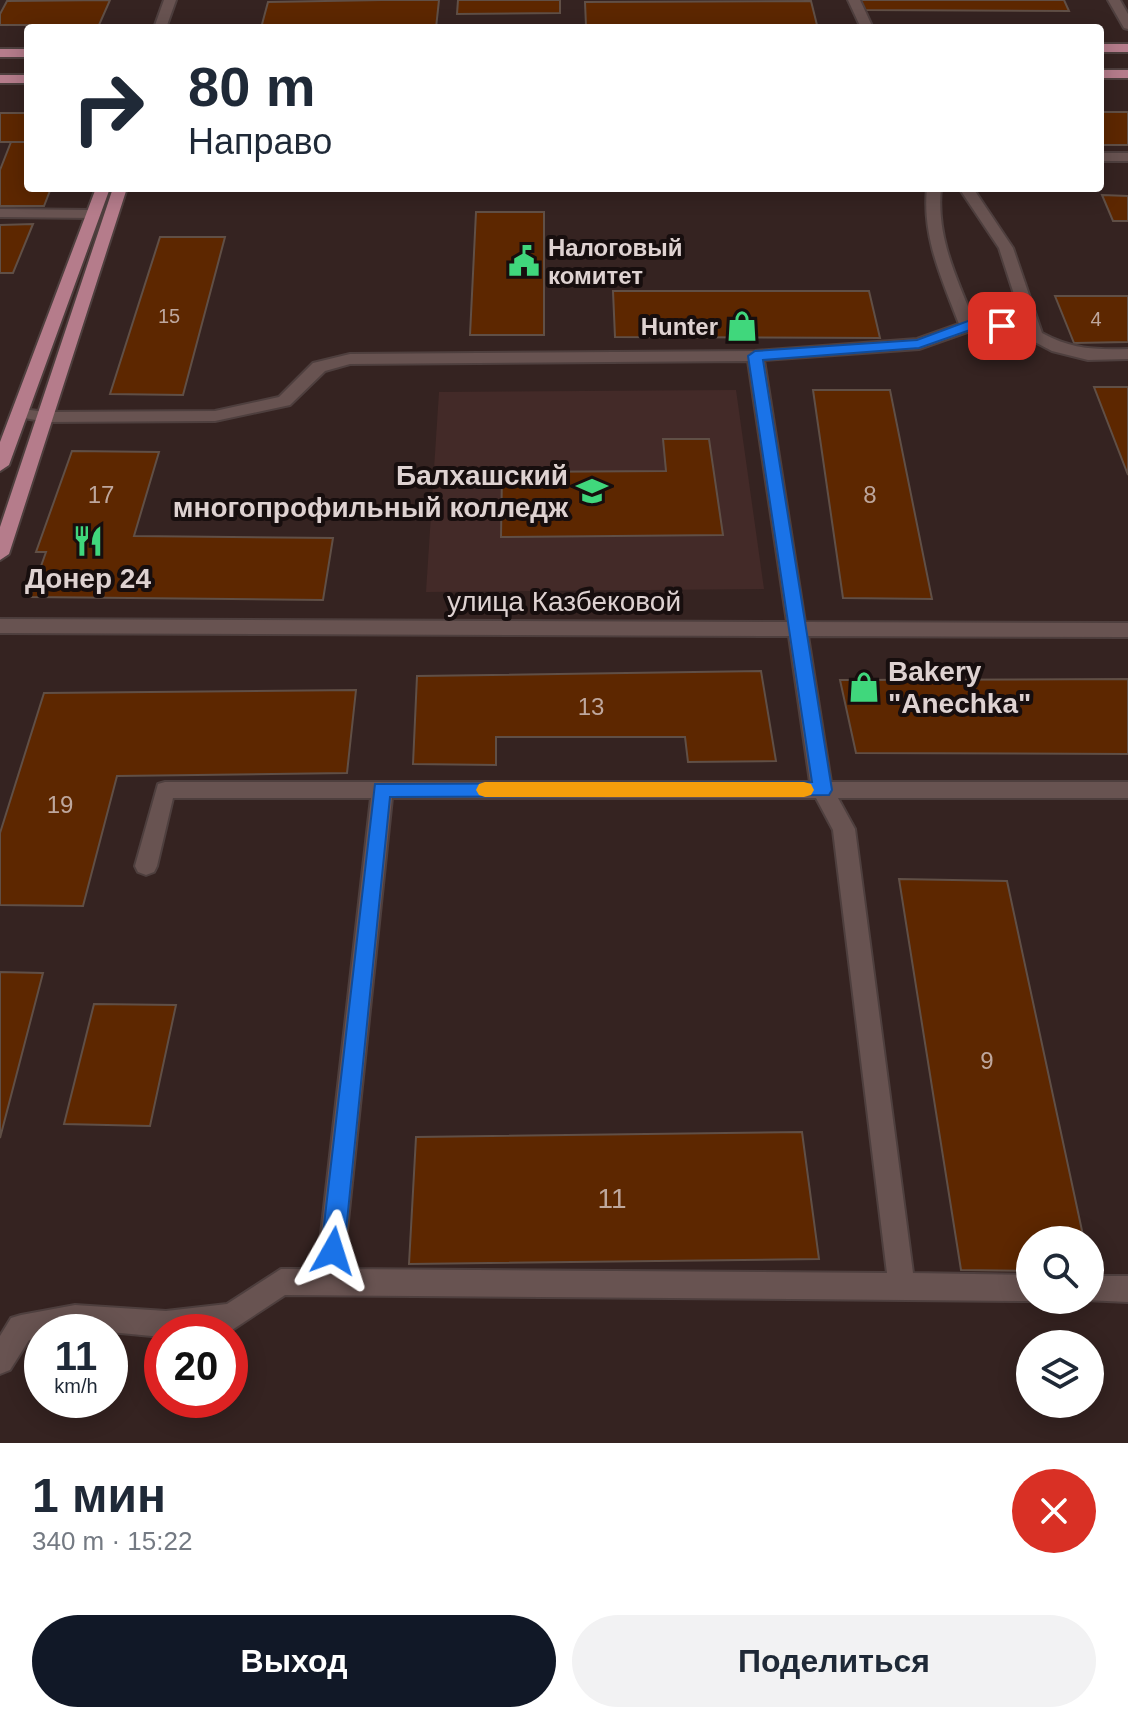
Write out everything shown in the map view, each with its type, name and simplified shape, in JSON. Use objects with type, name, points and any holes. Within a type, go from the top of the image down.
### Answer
[{"type":"main road","points":[[1104,48],[1128,48]]},
{"type":"main road","points":[[0,53],[24,53]]},
{"type":"main road","points":[[1104,74],[1128,74]]},
{"type":"main road","points":[[0,79],[24,79]]},
{"type":"main road","points":[[0,465],[101,192]]},
{"type":"main road","points":[[0,554],[119,192]]},
{"type":"street","points":[[161,24],[170,0]]},
{"type":"street","points":[[175,24],[184,0]]},
{"type":"street","points":[[854,0],[865,24]]},
{"type":"street","points":[[1114,0],[1128,25]]},
{"type":"street","points":[[1104,157],[1128,157]]},
{"type":"street","points":[[933,192],[931,203],[936,240],[968,326]]},
{"type":"street","points":[[969,192],[1006,248],[1035,336]]},
{"type":"street","points":[[0,213],[93,214]]},
{"type":"street","points":[[20,412],[46,417],[215,416],[284,401],[319,367],[350,359],[755,356],[919,344],[968,326],[1002,326],[1035,336],[1058,348],[1088,355],[1128,354]]},
{"type":"street","points":[[755,356],[822,790],[844,829],[902,1286]]},
{"type":"street","name":"улица Казбековой","points":[[0,626],[1128,630]]},
{"type":"street","points":[[146,866],[165,790],[1128,790]]},
{"type":"street","points":[[329,1282],[382,790]]},
{"type":"street","points":[[0,1360],[21,1328],[75,1318],[166,1324],[232,1317],[281,1282],[1016,1288]]},
{"type":"street","points":[[1104,1289],[1128,1289]]},
{"type":"shaded area","name":"Балхашский многопрофильный колледж","points":[[736,390],[764,589],[426,592],[439,392]]},
{"type":"building","points":[[110,0],[99,24],[0,25],[0,14],[7,1]]},
{"type":"building","points":[[439,0],[436,24],[262,24],[268,2]]},
{"type":"building","points":[[458,0],[560,0],[560,13],[457,14]]},
{"type":"building","points":[[860,0],[1064,0],[1069,11],[863,10]]},
{"type":"building","points":[[811,1],[817,24],[586,24],[585,2]]},
{"type":"building","points":[[1104,112],[1128,112],[1128,145],[1104,145]]},
{"type":"building","points":[[0,113],[24,113],[24,142],[0,142]]},
{"type":"building","points":[[11,142],[24,142],[24,192],[49,192],[44,206],[0,206],[0,170]]},
{"type":"building","points":[[1102,195],[1128,196],[1128,221],[1113,221]]},
{"type":"building","points":[[476,212],[544,212],[544,335],[470,335]]},
{"type":"building","points":[[33,224],[13,273],[0,273],[0,225]]},
{"type":"building","points":[[160,237],[225,237],[183,395],[110,394]]},
{"type":"building","points":[[613,291],[869,291],[880,338],[615,337]]},
{"type":"building","points":[[1055,296],[1128,296],[1128,342],[1074,343]]},
{"type":"building","points":[[1094,387],[1128,387],[1128,475]]},
{"type":"building","points":[[813,390],[890,390],[932,599],[843,598]]},
{"type":"building","points":[[663,439],[709,439],[723,535],[501,537],[502,472],[666,471]]},
{"type":"building","points":[[72,451],[159,452],[134,536],[333,538],[323,600],[30,597],[46,552],[36,552]]},
{"type":"building","points":[[761,671],[776,761],[688,762],[685,737],[496,737],[496,765],[413,764],[417,676]]},
{"type":"building","points":[[1128,679],[1128,754],[856,753],[840,680]]},
{"type":"building","points":[[356,690],[347,773],[117,776],[83,906],[0,905],[0,833],[44,693]]},
{"type":"building","points":[[899,879],[1007,881],[1081,1226],[1016,1226],[1016,1271],[961,1270]]},
{"type":"building","points":[[0,972],[43,973],[0,1138]]},
{"type":"building","points":[[94,1004],[176,1005],[150,1126],[64,1124]]},
{"type":"building","points":[[802,1132],[819,1259],[409,1264],[416,1137]]},
{"type":"slow traffic","points":[[485,790],[804,790]]},
{"type":"place","name":"Налоговый комитет","points":[[524,261]]},
{"type":"place","name":"Hunter","points":[[742,326]]},
{"type":"place","name":"Балхашский многопрофильный колледж","points":[[592,491]]},
{"type":"place","name":"Донер 24","points":[[88,541]]},
{"type":"place","name":"Bakery \"Anechka\"","points":[[864,687]]},
{"type":"route","points":[[333,1251],[382,790],[822,790],[755,356],[919,344],[968,326],[1002,326]]}]
